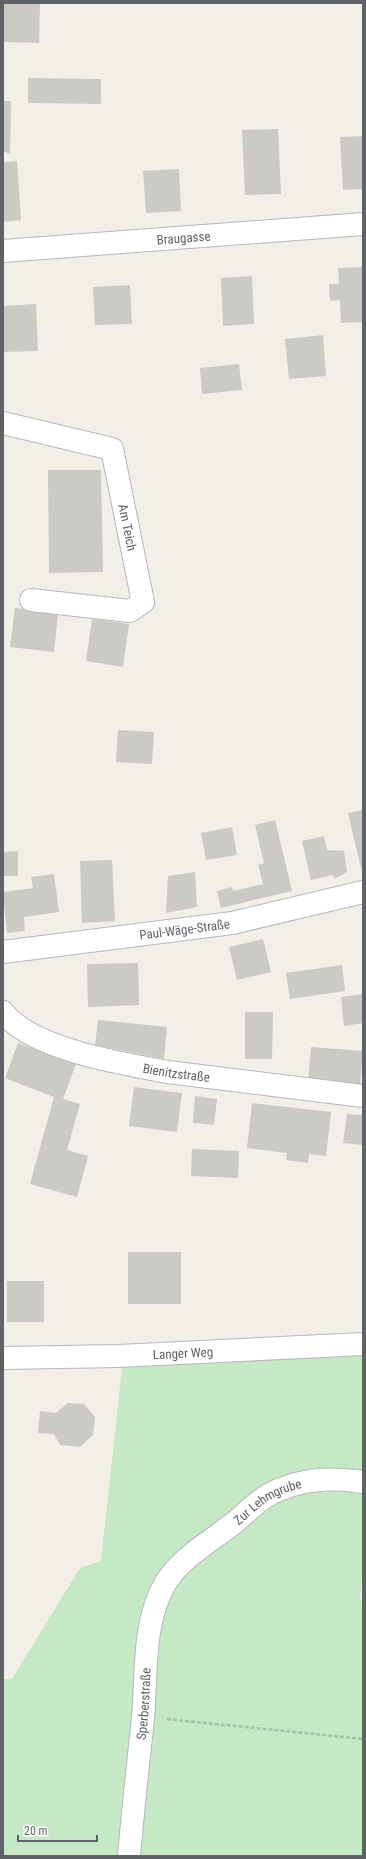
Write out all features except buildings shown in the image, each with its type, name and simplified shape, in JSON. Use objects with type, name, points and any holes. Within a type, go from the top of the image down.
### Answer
[{"type":"street","name":"Braugasse","points":[[3,251],[363,224]]},
{"type":"street","name":"Am Teich","points":[[3,423],[112,449],[143,602],[130,611],[31,600]]},
{"type":"street","name":"Paul-Wäge-Straße","points":[[3,952],[232,923],[363,892]]},
{"type":"street","name":"Bienitzstraße","points":[[3,1012],[19,1027],[40,1040],[84,1054],[139,1067],[168,1072],[363,1096]]},
{"type":"street","name":"Langer Weg","points":[[3,1358],[22,1359],[120,1356],[363,1344]]},
{"type":"street","name":"Zur Lehmgrube","points":[[185,1560],[266,1497],[286,1486],[313,1480],[345,1479],[363,1482]]},
{"type":"street","name":"Sperberstraße","points":[[128,1856],[143,1716],[150,1626],[154,1607],[166,1582],[185,1560]]},
{"type":"path","points":[[143,1716],[363,1739]]},
{"type":"green space","points":[[363,1355],[363,1473],[313,1470],[169,1564],[122,1856],[3,1856],[3,1679],[12,1679],[80,1568],[101,1561],[122,1367]]},
{"type":"green space","points":[[329,1488],[363,1490],[363,1569],[360,1600],[363,1601],[363,1856],[138,1856],[162,1609],[172,1587],[189,1568],[291,1492]]}]
